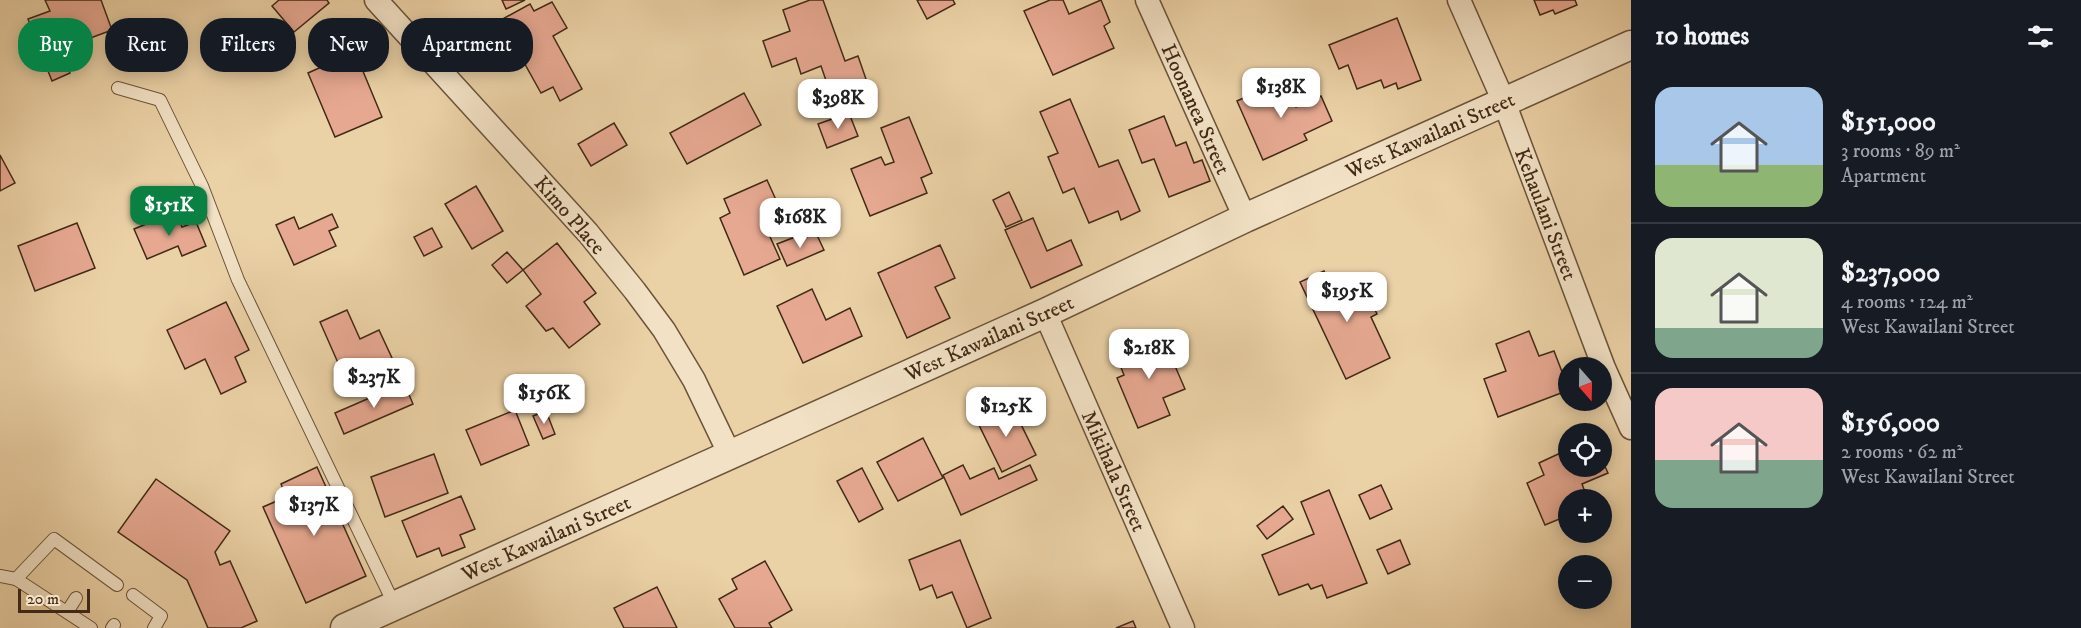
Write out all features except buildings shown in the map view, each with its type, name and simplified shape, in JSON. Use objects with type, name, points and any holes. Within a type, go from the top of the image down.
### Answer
[{"type":"street","name":"Kimo Place","points":[[376,0],[588,234],[635,291],[664,330],[694,380],[730,455]]},
{"type":"street","name":"Hoonanea Street","points":[[1147,0],[1245,218]]},
{"type":"street","name":"Kehaulani Street","points":[[1459,0],[1504,102],[1604,368],[1631,428]]},
{"type":"street","name":"West Kawailani Street","points":[[345,628],[1045,313],[1245,218],[1631,45]]},
{"type":"street","name":"Mikihala Street","points":[[1045,313],[1183,628]]},
{"type":"lane","points":[[118,88],[160,100],[202,186],[238,280],[395,606]]},
{"type":"lane","points":[[16,579],[54,539],[94,573],[117,585]]},
{"type":"lane","points":[[0,576],[16,579],[91,628]]},
{"type":"lane","points":[[67,612],[76,598]]},
{"type":"lane","points":[[134,600],[161,616],[154,628]]}]
